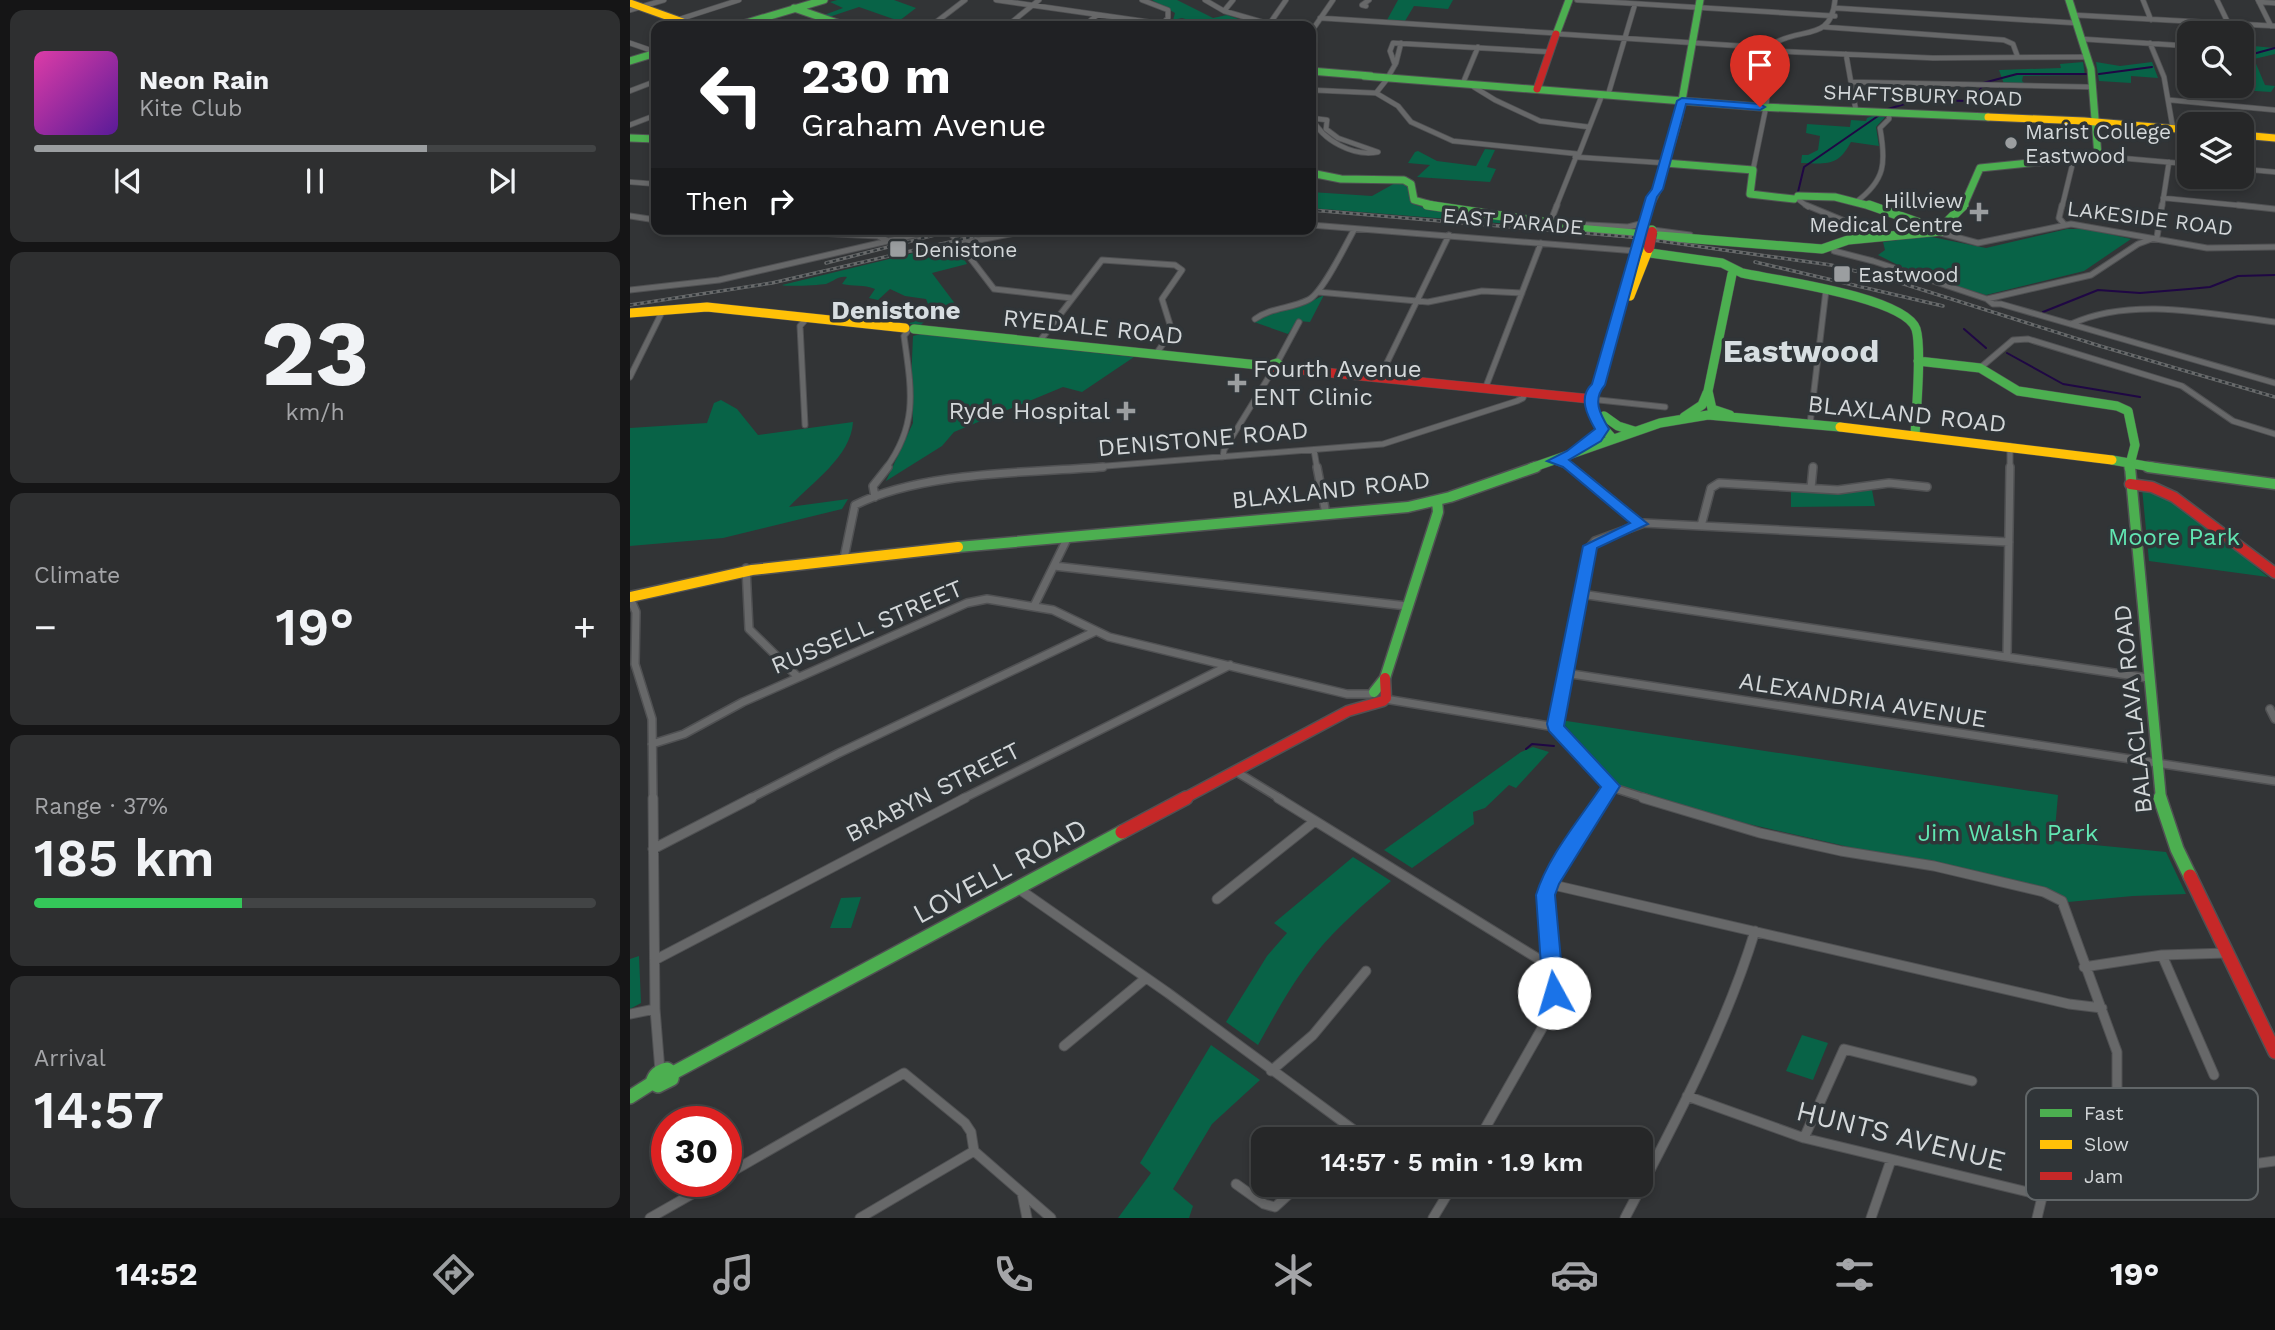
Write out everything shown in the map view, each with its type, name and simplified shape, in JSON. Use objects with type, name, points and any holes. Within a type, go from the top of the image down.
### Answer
[{"type":"main road","points":[[759,21],[824,0]]},
{"type":"main road","points":[[754,21],[831,0]]},
{"type":"main road","points":[[1537,89],[1569,0]]},
{"type":"main road","points":[[1316,174],[1341,179],[1404,180],[1411,184],[1414,200],[1421,204],[1645,238],[1831,248],[1882,237],[1936,231],[1963,207],[1980,168],[2098,156],[2087,57],[2069,0]]},
{"type":"main road","points":[[1617,438],[1603,423],[1595,400],[1620,314],[1620,305],[1645,238],[1652,197],[1658,189],[1682,101],[1700,4]]},
{"type":"main road","points":[[633,6],[680,21]]},
{"type":"main road","points":[[796,9],[826,21]]},
{"type":"main road","points":[[630,60],[651,54]]},
{"type":"main road","name":"SHAFTSBURY ROAD","points":[[1316,71],[1364,76],[1390,73],[1416,80],[1766,107],[2093,122],[2177,129]]},
{"type":"main road","points":[[2254,136],[2275,138]]},
{"type":"main road","points":[[630,138],[651,139]]},
{"type":"main road","points":[[1665,163],[1753,170]]},
{"type":"main road","name":"LAKESIDE ROAD","points":[[1753,170],[1750,194],[1797,198],[1823,195],[1856,202],[1936,231]]},
{"type":"main road","name":"EAST PARADE","points":[[1645,238],[1735,272],[1883,304],[1908,317],[1918,332],[1918,361]]},
{"type":"main road","points":[[1684,417],[1702,405],[1708,391],[1735,272]]},
{"type":"main road","name":"RYEDALE ROAD","points":[[630,313],[707,307],[1595,400]]},
{"type":"main road","points":[[1915,436],[1918,361],[1980,368]]},
{"type":"main road","name":"BALACLAVA ROAD","points":[[1980,368],[2014,390],[2125,408],[2129,412],[2132,457],[2130,484],[2161,803],[2171,835],[2275,1052]]},
{"type":"main road","points":[[1708,391],[1712,409],[1730,415]]},
{"type":"main road","name":"BLAXLAND ROAD","points":[[630,598],[684,581],[746,568],[1408,507],[1437,501],[1554,461],[1570,459],[1617,438],[1684,417],[1730,415],[2132,457],[2177,472],[2275,484]]},
{"type":"main road","points":[[1603,423],[1637,431]]},
{"type":"main road","points":[[1570,459],[1596,438],[1603,423]]},
{"type":"main road","points":[[2130,484],[2152,487],[2174,497],[2275,573]]},
{"type":"main road","points":[[1376,696],[1385,678],[1438,512],[1437,501]]},
{"type":"main road","name":"LOVELL ROAD","points":[[630,1097],[652,1083],[658,1086],[666,1084],[672,1079],[666,1072],[1019,889],[1235,771],[1349,703],[1376,696]]},
{"type":"street","points":[[633,6],[664,0]]},
{"type":"street","points":[[677,20],[739,0]]},
{"type":"street","points":[[938,21],[965,0]]},
{"type":"street","points":[[996,0],[1135,21]]},
{"type":"street","points":[[1013,21],[1039,0]]},
{"type":"street","points":[[1142,0],[1168,10],[1168,18],[1165,21]]},
{"type":"street","points":[[1205,0],[1224,11],[1255,21]]},
{"type":"street","points":[[1271,21],[1286,0]]},
{"type":"street","points":[[1316,24],[1333,0]]},
{"type":"street","points":[[1577,0],[1635,4],[1700,4],[1835,16]]},
{"type":"street","points":[[1753,170],[1766,107],[1775,42],[1825,27],[1833,22],[1835,0]]},
{"type":"street","points":[[2143,0],[2151,20]]},
{"type":"street","points":[[2217,0],[2227,21]]},
{"type":"street","points":[[2259,1],[2273,26]]},
{"type":"street","points":[[2259,1],[2275,3]]},
{"type":"street","points":[[1213,6],[1232,2]]},
{"type":"street","points":[[1224,11],[1232,2]]},
{"type":"street","points":[[1635,4],[1605,95],[1577,156],[1556,225],[1628,227],[1645,238]]},
{"type":"street","points":[[1835,8],[2177,21]]},
{"type":"street","points":[[1090,21],[1097,15]]},
{"type":"street","points":[[1320,18],[1846,54],[1933,58],[2017,55],[2087,57]]},
{"type":"street","points":[[2254,25],[2273,26]]},
{"type":"street","points":[[1825,27],[2004,40],[2013,44],[2017,55]]},
{"type":"street","points":[[2082,39],[2177,45]]},
{"type":"street","points":[[630,43],[651,52]]},
{"type":"street","points":[[1376,93],[1390,73],[1401,43],[1550,52]]},
{"type":"street","points":[[2150,43],[2164,77],[2174,129]]},
{"type":"street","points":[[1478,47],[1466,84],[1543,122],[1589,127]]},
{"type":"street","points":[[1846,54],[1856,111]]},
{"type":"street","points":[[1851,82],[2092,86]]},
{"type":"street","points":[[630,91],[651,83]]},
{"type":"street","points":[[1316,90],[1376,93],[1398,106],[1411,122],[1453,141],[1577,156],[1665,163]]},
{"type":"street","points":[[2170,100],[2275,110]]},
{"type":"street","points":[[1856,202],[1873,187],[1885,162],[1880,128],[1889,118],[1889,113]]},
{"type":"street","points":[[1316,116],[1327,120],[1326,129],[1338,138],[1378,152],[1369,154],[1336,142],[1319,131],[1316,125]]},
{"type":"street","points":[[630,125],[651,117]]},
{"type":"street","points":[[2098,156],[2177,163]]},
{"type":"street","points":[[2064,225],[2059,218],[2072,166],[2069,159]]},
{"type":"street","points":[[1831,248],[1882,262],[1918,278],[1987,299],[1991,303],[2000,301],[2096,273],[2133,245],[2157,237],[2169,163]]},
{"type":"street","points":[[2254,170],[2275,172]]},
{"type":"street","points":[[630,182],[651,184]]},
{"type":"street","points":[[1797,198],[1811,209],[1882,237]]},
{"type":"street","points":[[2164,198],[2275,209]]},
{"type":"street","points":[[630,216],[651,219]]},
{"type":"street","name":"LAKESIDE ROAD","points":[[1936,231],[1978,243],[2064,225],[2078,225],[2207,248],[2275,247]]},
{"type":"street","name":"EAST PARADE","points":[[1316,226],[1541,243],[1645,238]]},
{"type":"street","points":[[1255,319],[1275,307],[1307,301],[1318,292],[1354,230]]},
{"type":"street","points":[[857,235],[878,236],[888,241]]},
{"type":"street","points":[[630,289],[719,280],[914,235]]},
{"type":"street","points":[[953,235],[995,289],[1071,298]]},
{"type":"street","points":[[959,243],[1002,235]]},
{"type":"street","points":[[1380,377],[1449,235]]},
{"type":"street","points":[[1485,388],[1541,243]]},
{"type":"street","points":[[1039,342],[1102,260],[1175,265],[1182,270],[1162,299],[1172,331],[1156,354]]},
{"type":"street","points":[[1318,292],[1438,302],[1490,290],[1522,293]]},
{"type":"street","points":[[1810,424],[1826,290]]},
{"type":"street","points":[[2000,301],[2275,383]]},
{"type":"street","points":[[2071,324],[2084,317],[2145,309],[2275,322]]},
{"type":"street","points":[[630,377],[663,310]]},
{"type":"street","points":[[805,425],[800,326],[807,318]]},
{"type":"street","points":[[1223,457],[1224,450],[1299,322]]},
{"type":"street","points":[[844,558],[853,508],[859,502],[875,497],[873,486],[897,456],[912,421],[911,382],[904,336],[909,330]]},
{"type":"street","points":[[1980,368],[2013,340],[2028,340],[2182,386],[2233,421],[2275,434]]},
{"type":"street","name":"DENISTONE ROAD","points":[[875,497],[962,478],[1389,442],[1517,401],[1525,393]]},
{"type":"street","name":"RYEDALE ROAD","points":[[1595,400],[1665,407]]},
{"type":"street","points":[[2007,656],[2010,446]]},
{"type":"street","points":[[1314,450],[1326,514]]},
{"type":"street","points":[[1570,459],[1641,524]]},
{"type":"street","points":[[1811,488],[1813,467]]},
{"type":"street","points":[[1701,526],[1711,488],[1728,482],[1838,490],[1905,483],[1927,487]]},
{"type":"street","points":[[1555,727],[1592,544],[1641,524],[2008,542]]},
{"type":"street","points":[[1034,606],[1068,537]]},
{"type":"street","points":[[1054,566],[1407,606]]},
{"type":"street","points":[[746,568],[749,629],[799,677]]},
{"type":"street","points":[[1580,594],[2148,678]]},
{"type":"street","points":[[630,598],[636,612],[633,665],[651,711],[655,1009],[666,1072]]},
{"type":"street","name":"RUSSELL STREET","points":[[652,744],[684,734],[743,702],[977,600],[1034,606],[1067,615],[1094,632],[1231,664],[1349,703]]},
{"type":"street","points":[[653,849],[839,752],[1094,632]]},
{"type":"street","name":"BRABYN STREET","points":[[655,960],[913,824],[1231,664]]},
{"type":"street","name":"ALEXANDRIA AVENUE","points":[[1565,673],[2275,781]]},
{"type":"street","points":[[1376,696],[1555,727],[1611,786],[1703,818],[1841,851],[1934,866],[2044,891],[2062,901],[2068,912],[2072,934],[2117,1052],[2117,1088]]},
{"type":"street","points":[[2270,709],[2275,719]]},
{"type":"street","points":[[1235,771],[1550,966]]},
{"type":"street","points":[[1486,1127],[1543,1031],[1553,1009],[1546,906],[1549,884],[1611,786]]},
{"type":"street","points":[[1217,899],[1315,821]]},
{"type":"street","points":[[1549,884],[2069,1004],[2102,1008]]},
{"type":"street","points":[[1019,889],[1350,1127]]},
{"type":"street","points":[[1625,1218],[1687,1096],[1744,974],[1755,931]]},
{"type":"street","points":[[2084,967],[2162,955],[2227,953]]},
{"type":"street","points":[[2162,955],[2214,1074]]},
{"type":"street","points":[[1271,1071],[1313,1035],[1366,971]]},
{"type":"street","points":[[1064,1046],[1146,978]]},
{"type":"street","points":[[630,1014],[655,1009]]},
{"type":"street","points":[[1804,1138],[1844,1049],[1972,1081]]},
{"type":"street","points":[[742,1166],[904,1073],[965,1124],[971,1132],[974,1151],[1051,1218]]},
{"type":"street","name":"HUNTS AVENUE","points":[[1687,1096],[1804,1138],[2026,1189]]},
{"type":"street","points":[[860,1218],[974,1151]]},
{"type":"street","points":[[1871,1218],[1891,1160]]},
{"type":"street","points":[[1236,1184],[1251,1194]]},
{"type":"street","points":[[1022,1193],[1027,1218]]},
{"type":"street","points":[[650,1218],[687,1197]]},
{"type":"street","points":[[1256,1197],[1269,1206],[1286,1197]]},
{"type":"street","points":[[1433,1218],[1446,1197]]},
{"type":"street","points":[[2037,1218],[2041,1200]]},
{"type":"green space","points":[[894,0],[916,8],[899,21],[859,7],[829,17],[824,15],[843,8],[830,2]]},
{"type":"green space","points":[[1152,0],[1177,0],[1213,18],[1227,15],[1244,21],[1192,21],[1182,18],[1173,20],[1175,13]]},
{"type":"green space","points":[[1398,0],[1453,0],[1448,9],[1414,6],[1405,21],[1387,20]]},
{"type":"green space","points":[[2254,46],[2275,48],[2275,54],[2254,59]]},
{"type":"green space","points":[[2254,59],[2265,85],[2275,86],[2271,92],[2254,91]]},
{"type":"green space","points":[[2083,62],[2085,75],[2023,76],[2022,81],[2025,84],[2004,84],[1999,70],[2061,68],[2060,64]]},
{"type":"green space","points":[[2096,62],[2120,66],[2152,62],[2158,78],[2131,76],[2131,83],[2099,81]]},
{"type":"green space","points":[[1875,115],[1886,116],[1876,127],[1879,146],[1851,142],[1842,156],[1831,162],[1801,163],[1802,155],[1818,150],[1820,136],[1806,133],[1807,124],[1850,127],[1851,120],[1866,121]]},
{"type":"green space","points":[[1485,149],[1495,150],[1487,167],[1496,169],[1490,182],[1417,177],[1430,165],[1408,163],[1418,151],[1437,161],[1476,166]]},
{"type":"green space","points":[[1397,182],[1406,183],[1416,205],[1432,210],[1495,217],[1535,226],[1316,208],[1316,192],[1372,196]]},
{"type":"green space","points":[[2067,229],[2087,229],[2131,239],[2084,271],[1986,295],[1914,273],[1878,255],[1885,250],[1883,242],[1927,236],[1986,248]]},
{"type":"green space","points":[[951,244],[953,246],[942,250],[950,259],[962,256],[967,264],[932,273],[959,309],[938,307],[921,325],[909,324],[928,304],[926,299],[905,296],[890,289],[878,300],[869,298],[875,289],[842,284],[847,277],[826,284],[782,285]]},
{"type":"green space","points":[[1324,295],[1310,322],[1298,321],[1288,334],[1254,322],[1273,309],[1304,305]]},
{"type":"green space","points":[[920,334],[1134,357],[1082,392],[1063,387],[954,432],[942,446],[886,481],[913,423],[913,336]]},
{"type":"green space","points":[[721,400],[737,409],[758,435],[853,422],[851,435],[838,458],[789,507],[848,499],[842,509],[723,538],[630,546],[630,428],[707,423],[714,403]]},
{"type":"green space","name":"Moore Park","points":[[2142,488],[2191,513],[2268,577],[2149,561]]},
{"type":"green space","points":[[1872,490],[1875,506],[1791,507],[1791,491],[1839,494]]},
{"type":"green space","name":"Jim Walsh Park","points":[[1560,720],[2058,795],[2054,841],[2166,852],[2186,894],[2068,902],[2060,896],[1936,862],[1858,849],[1727,819],[1620,787]]},
{"type":"green space","points":[[1533,747],[1549,752],[1516,788],[1509,785],[1485,808],[1473,812],[1474,824],[1412,868],[1384,850],[1521,752]]},
{"type":"green space","points":[[1353,857],[1391,881],[1343,924],[1316,953],[1292,986],[1258,1045],[1226,1022],[1267,956],[1287,933],[1274,923]]},
{"type":"green space","points":[[861,897],[851,928],[830,928],[841,898]]},
{"type":"green space","points":[[639,956],[641,1003],[630,1009],[630,959]]},
{"type":"green space","points":[[1802,1035],[1828,1043],[1813,1080],[1786,1071]]},
{"type":"green space","points":[[1211,1045],[1260,1080],[1212,1124],[1173,1189],[1193,1206],[1189,1218],[1118,1218],[1151,1173],[1140,1163]]},
{"type":"waterway","points":[[2254,54],[2275,48]]},
{"type":"waterway","points":[[2099,74],[2152,67]]},
{"type":"waterway","points":[[1983,83],[2017,74],[2086,74]]},
{"type":"waterway","points":[[1888,109],[1918,100],[1971,101],[1982,87]]},
{"type":"waterway","points":[[1798,192],[1804,167],[1878,116]]},
{"type":"waterway","points":[[2043,312],[2098,290],[2140,293],[2189,289],[2210,287],[2238,276],[2275,275]]},
{"type":"waterway","points":[[1964,329],[1986,348]]},
{"type":"waterway","points":[[2007,353],[2063,384],[2140,397]]},
{"type":"waterway","points":[[1526,749],[1532,744],[1554,746]]},
{"type":"railway","points":[[1316,210],[1631,237],[1831,265],[1888,279],[2100,346],[2275,397]]},
{"type":"railway","points":[[826,263],[935,235]]},
{"type":"railway","points":[[630,305],[772,283],[980,235]]},
{"type":"railway","points":[[1755,262],[1943,306]]},
{"type":"traffic: fast","points":[[753,21],[824,0]]},
{"type":"traffic: fast","points":[[1557,32],[1569,0]]},
{"type":"traffic: fast","points":[[1652,230],[1641,231],[1652,197],[1658,189],[1679,117],[1700,0]]},
{"type":"traffic: fast","points":[[1940,229],[1963,207],[1980,168],[2098,156],[2091,69],[2069,0]]},
{"type":"traffic: fast","points":[[794,8],[832,21]]},
{"type":"traffic: fast","points":[[630,61],[651,55]]},
{"type":"traffic: fast","points":[[1316,71],[1371,76]]},
{"type":"traffic: fast","points":[[1364,76],[1760,107],[1988,117]]},
{"type":"traffic: fast","points":[[630,138],[651,139]]},
{"type":"traffic: fast","points":[[1665,163],[1753,170],[1750,194],[1794,199]]},
{"type":"traffic: fast","points":[[1316,174],[1341,179],[1404,180],[1411,184],[1414,200],[1425,205],[1550,223],[1566,228],[1635,234]]},
{"type":"traffic: fast","points":[[1798,196],[1816,195],[1853,201],[1942,231],[1848,240],[1822,249]]},
{"type":"traffic: fast","points":[[1659,236],[1822,249]]},
{"type":"traffic: fast","points":[[1613,439],[1597,421],[1590,399],[1598,385],[1637,246]]},
{"type":"traffic: fast","points":[[1636,251],[1722,263],[1742,273],[1876,302],[1908,317],[1914,323],[1918,336],[1915,436]]},
{"type":"traffic: fast","points":[[1730,415],[1712,409],[1708,391],[1732,274]]},
{"type":"traffic: fast","points":[[914,329],[1268,366],[1277,363],[1282,368]]},
{"type":"traffic: fast","points":[[1918,361],[1980,368],[2018,391],[2117,406],[2128,411],[2135,445],[2129,469],[2130,484],[2161,803],[2177,849],[2190,876]]},
{"type":"traffic: fast","points":[[1684,417],[1702,405],[1707,393]]},
{"type":"traffic: fast","points":[[958,547],[1408,507],[1450,497],[1660,423],[1708,415],[1840,427]]},
{"type":"traffic: fast","points":[[1604,416],[1618,426],[1634,431]]},
{"type":"traffic: fast","points":[[2112,460],[2177,472],[2275,484]]},
{"type":"traffic: fast","points":[[1374,692],[1385,678],[1438,512],[1437,501]]},
{"type":"traffic: fast","points":[[673,1073],[1122,832]]},
{"type":"traffic: fast","points":[[652,1083],[655,1075],[661,1071],[667,1069],[673,1073]]},
{"type":"traffic: fast","points":[[652,1083],[658,1086],[672,1079],[673,1073]]},
{"type":"traffic: fast","points":[[630,1097],[652,1083]]},
{"type":"traffic: slow","points":[[630,3],[680,21]]},
{"type":"traffic: slow","points":[[1988,117],[2177,129]]},
{"type":"traffic: slow","points":[[2254,136],[2275,138]]},
{"type":"traffic: slow","points":[[1637,246],[1641,231]]},
{"type":"traffic: slow","points":[[1630,296],[1649,248]]},
{"type":"traffic: slow","points":[[630,313],[707,307],[905,328]]},
{"type":"traffic: slow","points":[[1840,427],[2112,460]]},
{"type":"traffic: slow","points":[[630,597],[752,570],[958,547]]},
{"type":"traffic: jam","points":[[1537,89],[1556,34]]},
{"type":"traffic: jam","points":[[1649,248],[1652,232]]},
{"type":"traffic: jam","points":[[1275,370],[1282,368],[1591,399]]},
{"type":"traffic: jam","points":[[2130,484],[2152,487],[2174,497],[2275,573]]},
{"type":"traffic: jam","points":[[1122,832],[1348,711],[1383,701],[1386,698],[1385,678]]},
{"type":"traffic: jam","points":[[2190,876],[2275,1052]]},
{"type":"place","name":"Marist College Eastwood","points":[[2011,143]]},
{"type":"place","name":"Hillview Medical Centre","points":[[1979,212]]},
{"type":"place","name":"Denistone","points":[[898,249]]},
{"type":"place","name":"Eastwood","points":[[1842,274]]},
{"type":"place","name":"Fourth Avenue ENT Clinic","points":[[1237,383]]},
{"type":"place","name":"Ryde Hospital","points":[[1126,411]]},
{"type":"district","name":"Denistone","points":[[896,310]]},
{"type":"district","name":"Eastwood","points":[[1801,351]]},
{"type":"route","points":[[1554,993],[1546,906],[1549,884],[1611,786],[1555,724],[1590,546],[1595,541],[1641,524],[1569,464],[1554,461],[1572,454],[1596,438],[1602,429],[1593,414],[1593,390],[1598,385],[1620,314],[1620,305],[1641,231],[1652,197],[1658,189],[1682,101],[1760,107]]}]
